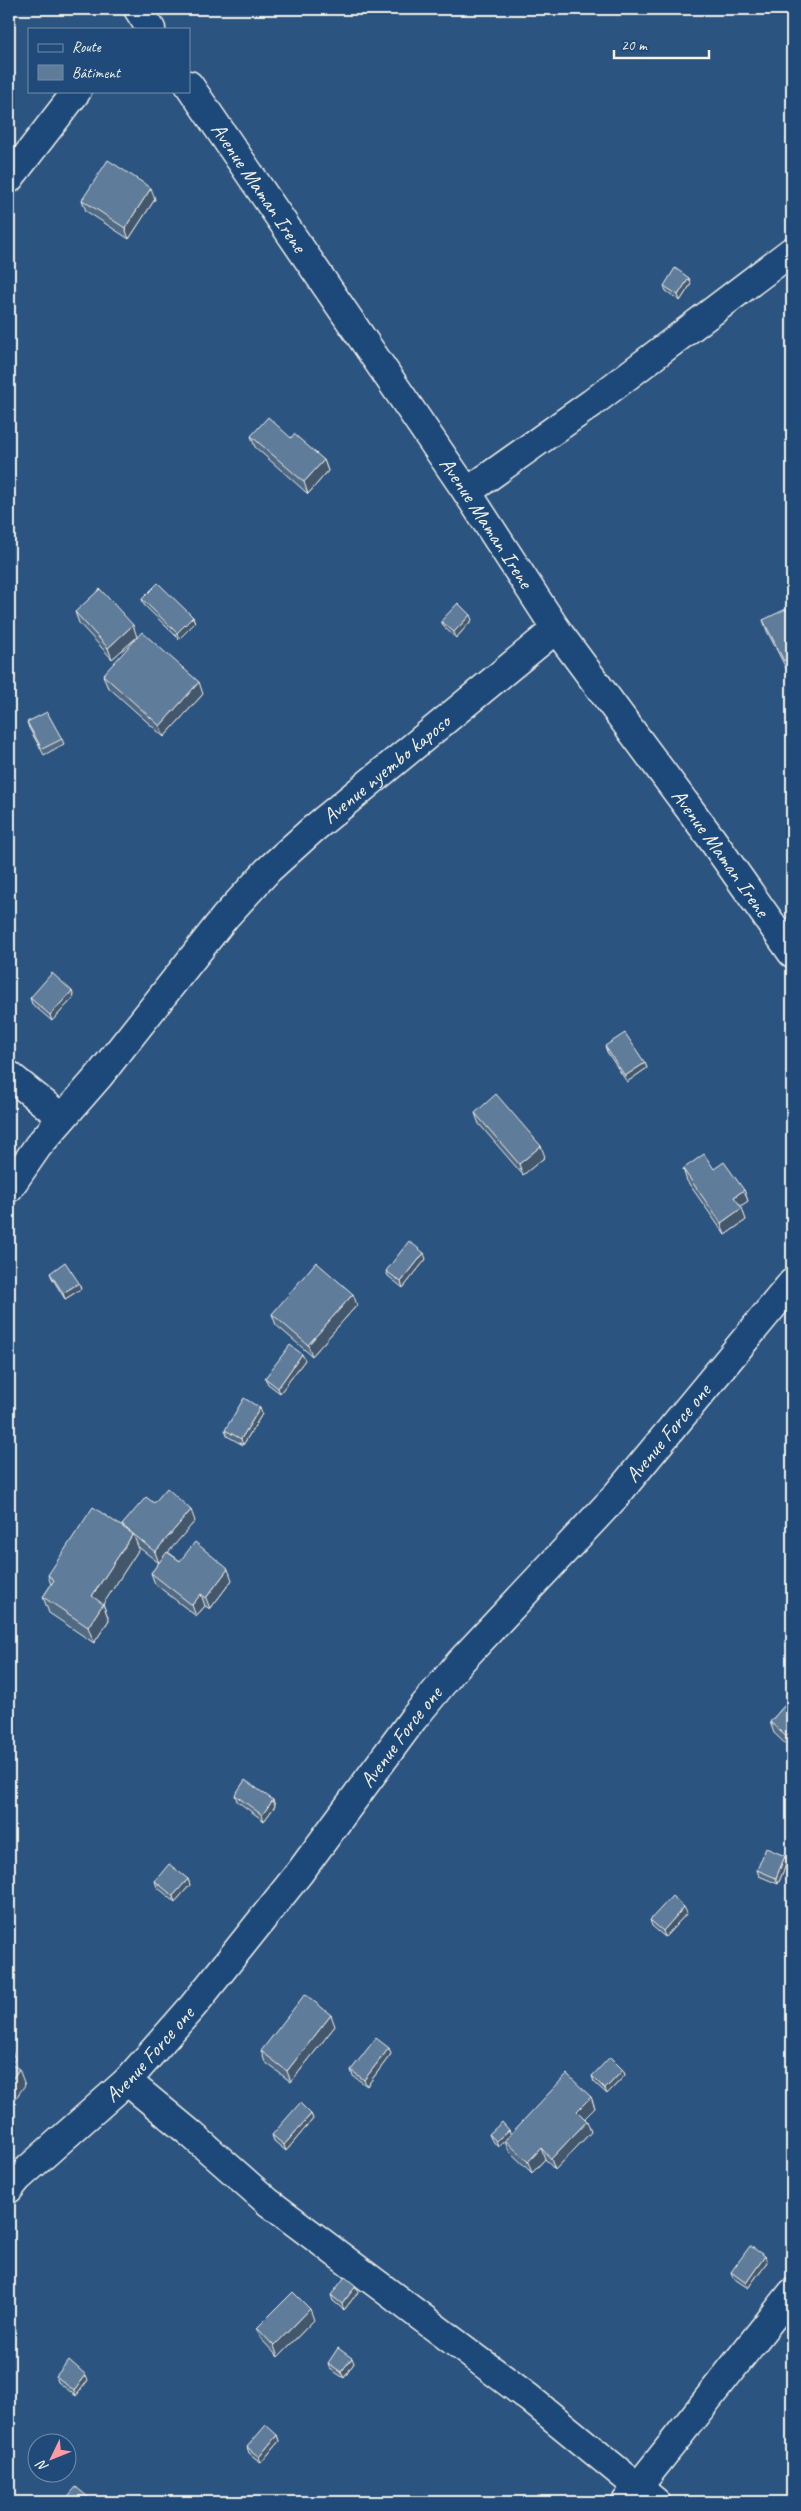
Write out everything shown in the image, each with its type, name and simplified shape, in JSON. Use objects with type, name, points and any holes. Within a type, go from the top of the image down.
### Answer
[{"type":"street","name":"Avenue Maman Irene","points":[[190,86],[467,492],[556,629],[711,838],[792,953]]},
{"type":"street","points":[[9,179],[76,92]]},
{"type":"street","points":[[467,492],[592,403],[792,251]]},
{"type":"street","name":"Avenue nyembo kaposo","points":[[9,1188],[62,1118],[99,1076],[225,918],[268,870],[312,830],[556,629]]},
{"type":"street","points":[[9,1075],[62,1118]]},
{"type":"street","name":"Avenue Force one","points":[[9,2189],[18,2178],[127,2081],[193,2006],[300,1872],[413,1719],[460,1662],[614,1498],[792,1283]]},
{"type":"street","points":[[127,2081],[268,2202],[529,2398],[640,2497],[785,2302]]},
{"type":"building","points":[[108,160],[151,188],[125,228],[82,200]]},
{"type":"building","points":[[675,268],[689,278],[678,295],[664,286]]},
{"type":"building","points":[[268,417],[291,438],[294,434],[324,460],[304,482],[251,436]]},
{"type":"building","points":[[158,583],[193,617],[177,633],[142,599]]},
{"type":"building","points":[[100,589],[133,625],[108,648],[75,612]]},
{"type":"building","points":[[458,603],[470,615],[454,632],[441,621]]},
{"type":"building","points":[[786,609],[792,621],[792,657],[784,661],[763,620]]},
{"type":"building","points":[[142,632],[199,682],[160,726],[103,675]]},
{"type":"building","points":[[47,712],[62,739],[42,749],[27,722]]},
{"type":"building","points":[[52,973],[72,991],[50,1015],[30,998]]},
{"type":"building","points":[[625,1033],[645,1063],[625,1076],[605,1046]]},
{"type":"building","points":[[496,1094],[541,1146],[519,1164],[475,1113]]},
{"type":"building","points":[[704,1154],[714,1169],[724,1162],[744,1190],[734,1197],[742,1208],[721,1223],[683,1169]]},
{"type":"building","points":[[409,1241],[424,1253],[401,1282],[386,1271]]},
{"type":"building","points":[[65,1262],[79,1283],[63,1293],[50,1273]]},
{"type":"building","points":[[316,1262],[353,1294],[308,1345],[272,1314]]},
{"type":"building","points":[[290,1345],[302,1354],[278,1388],[265,1378]]},
{"type":"building","points":[[244,1398],[260,1408],[241,1439],[225,1430]]},
{"type":"building","points":[[167,1488],[191,1510],[155,1552],[122,1525],[146,1497],[154,1503]]},
{"type":"building","points":[[93,1507],[133,1534],[92,1596],[103,1604],[88,1627],[43,1597],[54,1580],[48,1575]]},
{"type":"building","points":[[195,1542],[228,1569],[206,1598],[201,1594],[192,1605],[151,1573],[167,1552],[180,1561]]},
{"type":"building","points":[[792,1697],[792,1742],[770,1722]]},
{"type":"building","points":[[245,1780],[273,1800],[262,1815],[235,1795]]},
{"type":"building","points":[[766,1848],[785,1856],[776,1878],[757,1870]]},
{"type":"building","points":[[169,1864],[188,1879],[173,1896],[155,1881]]},
{"type":"building","points":[[672,1896],[684,1907],[663,1931],[650,1920]]},
{"type":"building","points":[[305,1994],[331,2015],[287,2071],[261,2051]]},
{"type":"building","points":[[376,2038],[389,2048],[364,2080],[351,2070]]},
{"type":"building","points":[[610,2057],[623,2070],[605,2089],[592,2076]]},
{"type":"building","points":[[9,2062],[19,2069],[9,2084]]},
{"type":"building","points":[[567,2074],[591,2097],[577,2111],[587,2121],[551,2159],[541,2148],[528,2162],[505,2140]]},
{"type":"building","points":[[300,2103],[311,2114],[284,2145],[272,2135]]},
{"type":"building","points":[[502,2122],[509,2130],[496,2141],[489,2134]]},
{"type":"building","points":[[750,2246],[765,2256],[746,2283],[731,2272]]},
{"type":"building","points":[[345,2277],[356,2286],[342,2304],[331,2295]]},
{"type":"building","points":[[293,2292],[310,2309],[274,2346],[257,2328]]},
{"type":"building","points":[[338,2348],[352,2358],[341,2372],[328,2363]]},
{"type":"building","points":[[69,2360],[86,2375],[74,2391],[56,2376]]},
{"type":"building","points":[[266,2425],[277,2435],[259,2457],[247,2447]]},
{"type":"building","points":[[76,2487],[94,2502],[63,2502]]}]
